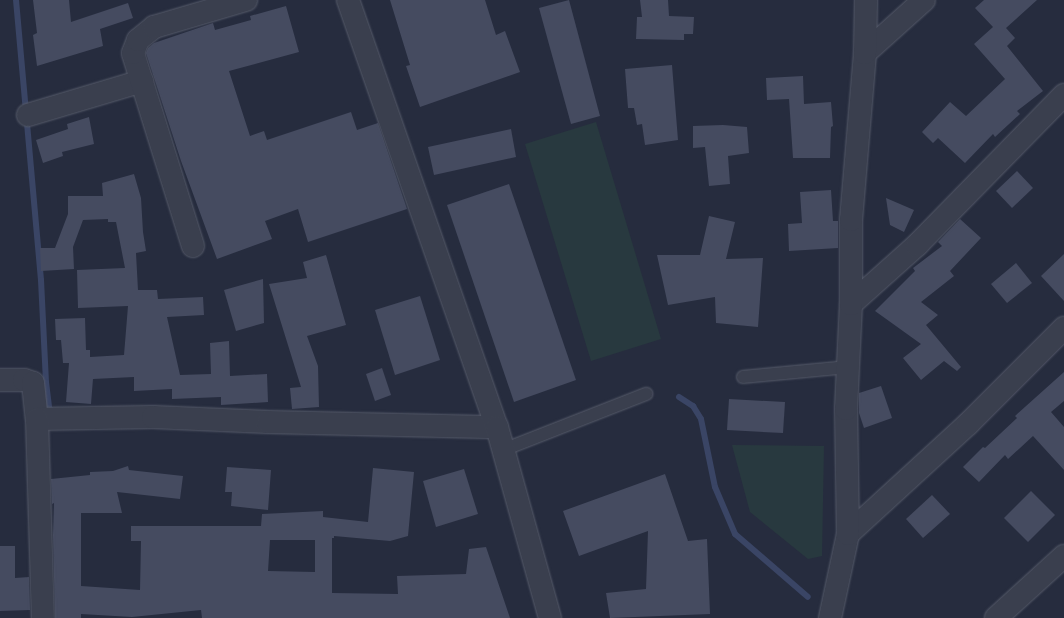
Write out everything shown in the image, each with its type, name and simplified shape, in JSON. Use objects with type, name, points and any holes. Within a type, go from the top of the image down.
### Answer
[{"type":"street","points":[[193,246],[133,52],[138,40],[154,27],[246,0]]},
{"type":"street","points":[[348,0],[497,427],[550,618]]},
{"type":"street","points":[[830,618],[848,534],[846,409],[851,304],[851,220],[865,53],[866,0]]},
{"type":"street","points":[[865,53],[924,0]]},
{"type":"street","points":[[28,116],[142,81]]},
{"type":"street","points":[[851,304],[917,245],[1064,95]]},
{"type":"street","points":[[848,534],[968,424],[1064,328]]},
{"type":"street","points":[[0,380],[24,380],[33,384],[37,419],[43,618]]},
{"type":"street","points":[[37,419],[153,417],[268,422],[497,427]]},
{"type":"street","points":[[996,618],[1064,556]]},
{"type":"lane","points":[[743,377],[848,367]]},
{"type":"lane","points":[[503,450],[646,394]]},
{"type":"shaded area","points":[[596,122],[661,339],[591,361],[525,144]]},
{"type":"shaded area","points":[[732,445],[824,446],[822,556],[808,559],[750,512]]},
{"type":"building","points":[[33,0],[69,0],[71,22],[128,3],[133,18],[100,29],[103,46],[37,66],[33,35],[37,33]]},
{"type":"building","points":[[390,0],[485,0],[496,35],[505,31],[520,72],[420,107],[406,66],[410,65]]},
{"type":"building","points":[[569,0],[600,116],[571,124],[539,8]]},
{"type":"building","points":[[640,0],[668,0],[669,16],[694,17],[693,34],[684,34],[684,40],[636,39],[637,17],[642,17]]},
{"type":"building","points":[[984,0],[1037,0],[1006,28],[1015,38],[1007,46],[1043,91],[1017,111],[1020,114],[995,137],[993,134],[965,163],[938,138],[933,143],[922,132],[950,102],[966,116],[1005,79],[974,44],[993,27],[975,8]]},
{"type":"building","points":[[286,6],[299,52],[229,71],[250,136],[264,131],[267,140],[351,112],[357,130],[378,123],[407,209],[308,242],[298,209],[265,221],[272,239],[217,259],[181,161],[146,53],[148,48],[154,43],[213,23],[215,30],[251,20],[250,16]]},
{"type":"building","points":[[672,65],[678,140],[645,145],[642,124],[637,125],[634,108],[628,108],[625,69]]},
{"type":"building","points":[[803,76],[804,104],[831,102],[833,126],[831,127],[830,158],[793,158],[789,99],[767,100],[766,78]]},
{"type":"building","points":[[89,117],[94,144],[62,152],[63,156],[43,163],[36,140],[68,129],[67,124]]},
{"type":"building","points":[[723,125],[747,127],[749,153],[728,156],[730,184],[709,186],[705,147],[693,148],[693,126]]},
{"type":"building","points":[[511,129],[516,157],[434,175],[428,147]]},
{"type":"building","points":[[1017,171],[1033,188],[1012,208],[996,191]]},
{"type":"building","points":[[134,174],[141,198],[143,232],[146,251],[136,253],[138,290],[157,290],[158,299],[203,297],[204,315],[167,317],[180,375],[211,374],[210,343],[229,341],[230,376],[267,374],[268,402],[221,405],[221,397],[172,399],[172,389],[134,391],[134,377],[93,379],[91,404],[66,402],[69,363],[63,363],[61,340],[56,340],[55,319],[85,318],[86,350],[90,350],[90,357],[124,355],[128,306],[78,308],[77,270],[125,268],[116,222],[108,222],[108,219],[83,220],[73,247],[74,269],[41,271],[40,248],[55,248],[68,214],[68,196],[103,196],[102,183]]},
{"type":"building","points":[[509,184],[576,380],[514,402],[447,205]]},
{"type":"building","points":[[831,190],[833,221],[838,221],[838,248],[789,251],[788,224],[802,223],[800,192]]},
{"type":"building","points":[[886,198],[914,210],[904,232],[890,225]]},
{"type":"building","points":[[709,216],[735,222],[726,259],[763,258],[758,327],[716,323],[715,297],[668,305],[657,255],[700,255]]},
{"type":"building","points":[[960,219],[981,238],[950,271],[954,276],[921,302],[938,315],[926,325],[961,367],[957,371],[944,361],[921,380],[903,358],[921,344],[875,311],[915,271],[913,268],[942,246],[938,242]]},
{"type":"building","points":[[1064,254],[1064,301],[1041,276]]},
{"type":"building","points":[[326,255],[346,325],[307,336],[318,366],[319,407],[292,409],[290,388],[301,387],[269,284],[307,278],[303,262]]},
{"type":"building","points":[[1016,263],[1032,283],[1007,303],[991,284]]},
{"type":"building","points":[[263,279],[264,323],[236,331],[224,290]]},
{"type":"building","points":[[420,296],[440,360],[395,375],[375,310]]},
{"type":"building","points":[[382,368],[391,395],[375,401],[366,374]]},
{"type":"building","points":[[1064,372],[1064,401],[1051,412],[1064,427],[1064,470],[1033,436],[1008,459],[1005,455],[979,482],[963,467],[983,447],[985,448],[1017,418],[1015,416]]},
{"type":"building","points":[[881,386],[892,418],[864,428],[859,413],[859,393]]},
{"type":"building","points":[[729,399],[785,402],[783,433],[727,430]]},
{"type":"building","points":[[128,466],[129,470],[183,476],[180,499],[117,492],[122,513],[81,513],[81,586],[140,590],[141,541],[131,541],[131,526],[261,526],[262,514],[323,511],[323,517],[368,522],[373,468],[414,472],[408,536],[390,541],[334,536],[334,538],[332,538],[332,593],[398,594],[397,576],[466,574],[469,549],[486,547],[510,618],[202,618],[201,610],[132,617],[81,614],[81,618],[55,618],[53,535],[54,503],[52,504],[51,479],[90,475],[90,472],[113,471]],"holes":[[[270,540],[315,540],[315,572],[268,571]]]},
{"type":"building","points":[[227,467],[271,470],[268,510],[231,506],[232,492],[225,492]]},
{"type":"building","points":[[464,469],[478,514],[436,527],[423,481]]},
{"type":"building","points":[[665,474],[688,541],[707,539],[710,614],[610,618],[606,593],[646,589],[648,531],[579,556],[563,511]]},
{"type":"building","points":[[1031,491],[1055,515],[1028,542],[1004,518]]},
{"type":"building","points":[[932,495],[950,514],[923,538],[906,519]]},
{"type":"building","points":[[0,546],[15,546],[15,578],[29,577],[30,610],[0,611]]},
{"type":"waterway","points":[[16,0],[41,280],[46,382],[49,408],[54,413]]},
{"type":"waterway","points":[[679,397],[693,406],[701,419],[715,487],[735,534],[808,597]]}]
